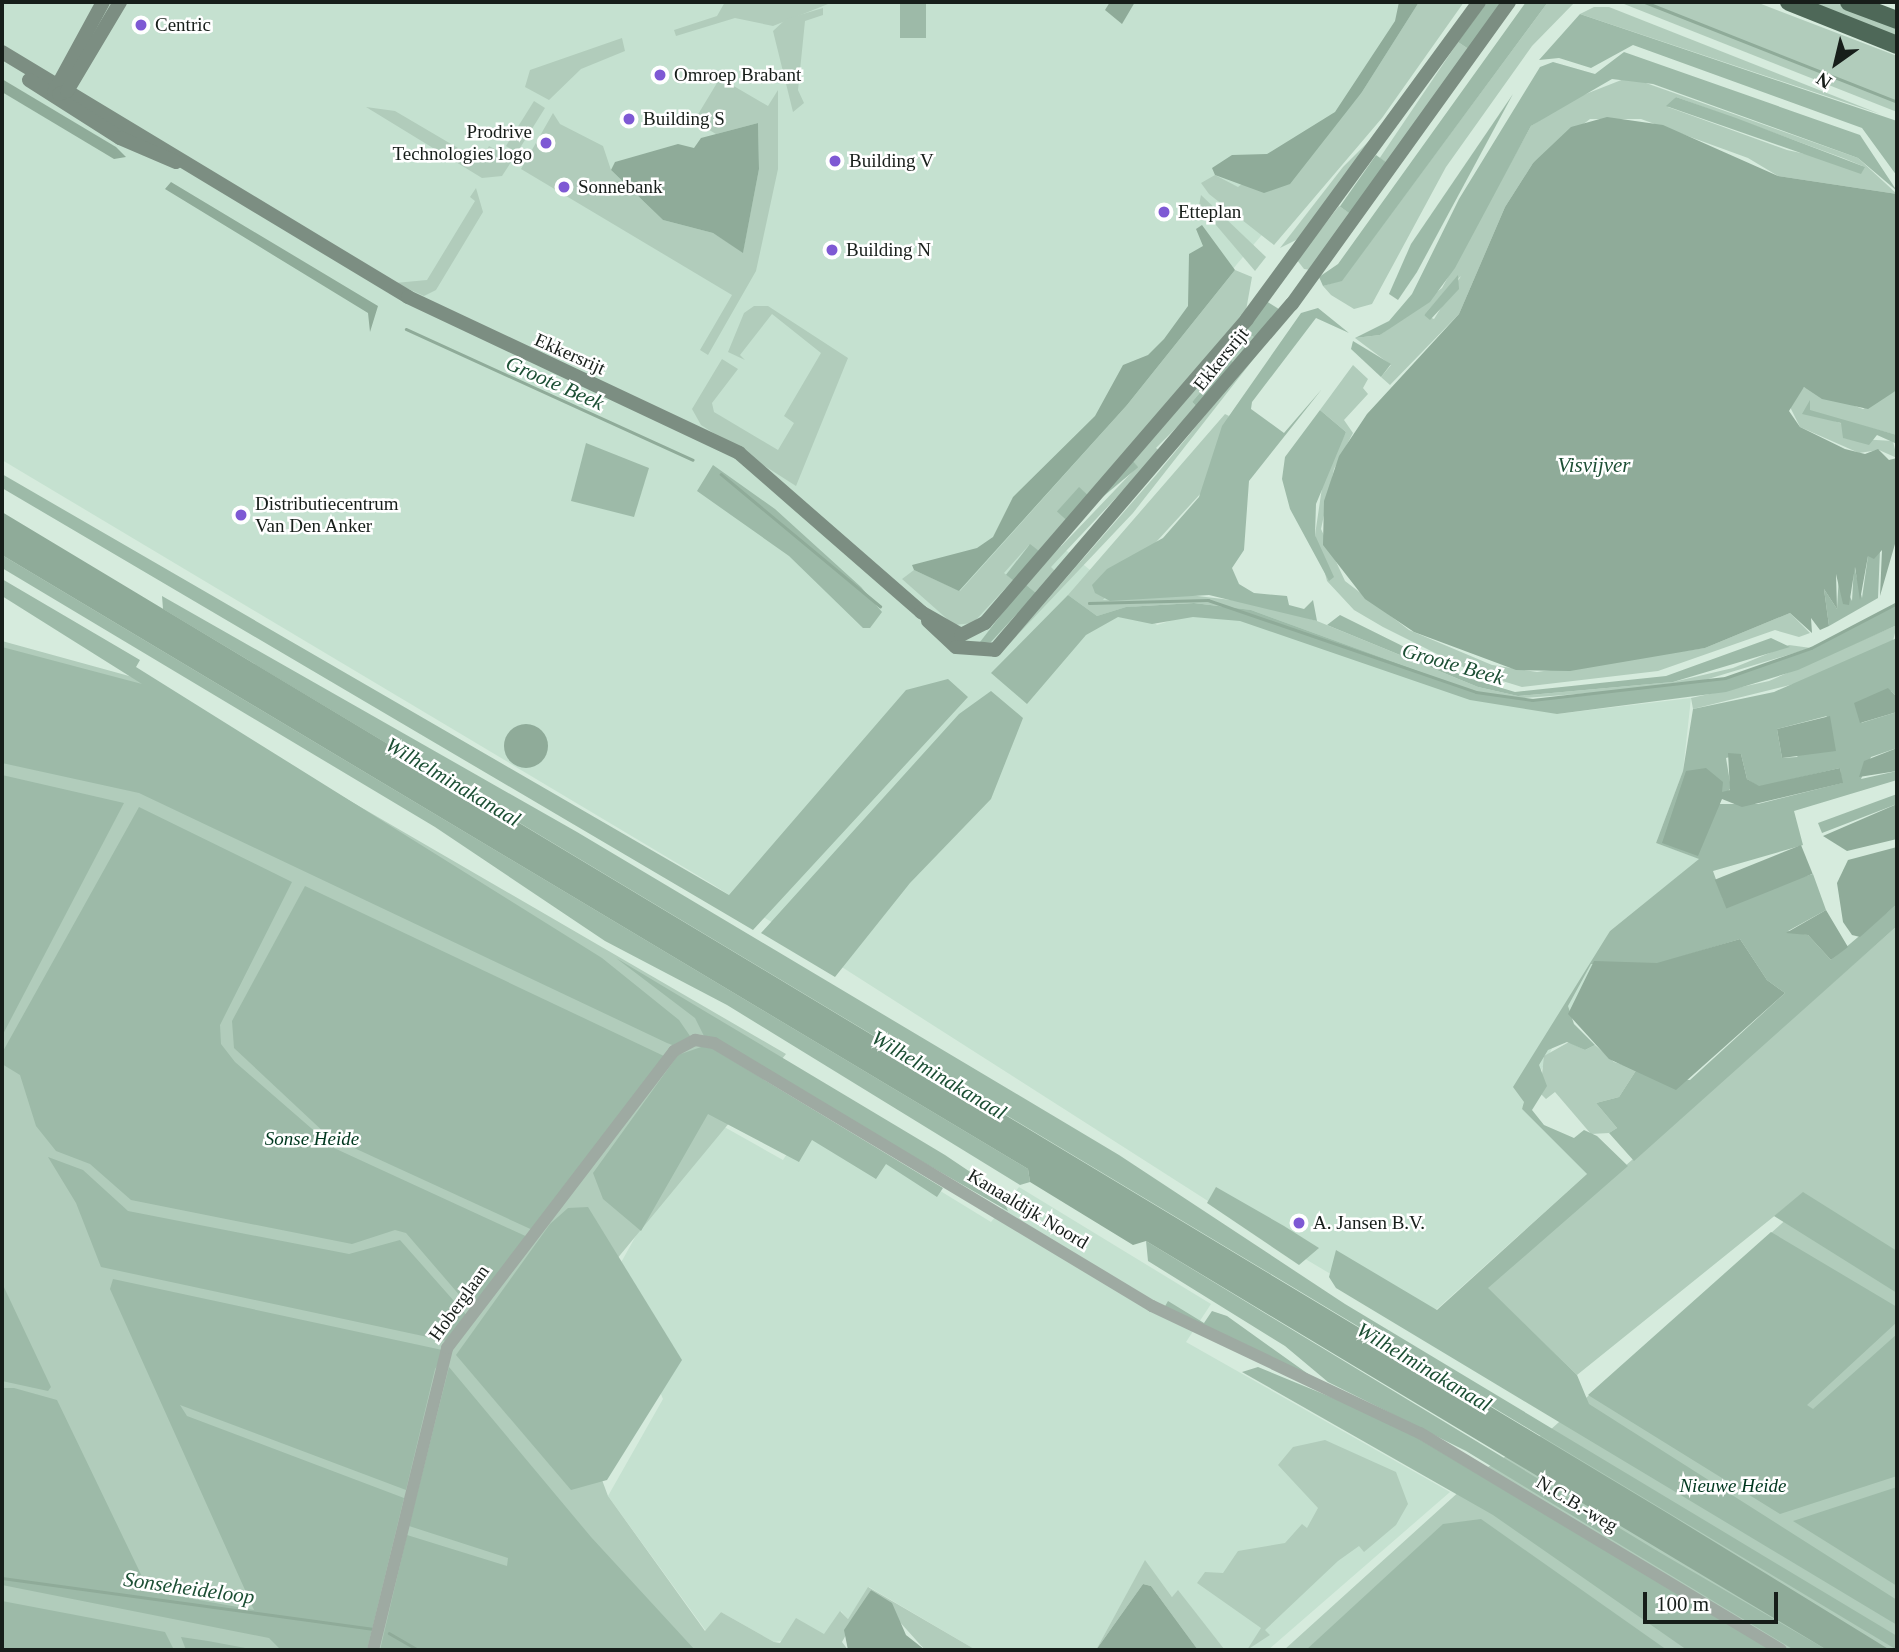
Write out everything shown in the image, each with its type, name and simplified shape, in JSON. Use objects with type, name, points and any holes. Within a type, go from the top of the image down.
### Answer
[{"type":"highway","points":[[1789,2],[1897,45]]},
{"type":"highway","points":[[1849,2],[1897,20]]},
{"type":"main road","points":[[58,90],[103,2]]},
{"type":"main road","points":[[58,90],[120,2]]},
{"type":"main road","name":"Ekkersrijt","points":[[921,612],[961,635],[976,631],[1154,431],[1287,268],[1479,2]]},
{"type":"main road","name":"Ekkersrijt","points":[[2,52],[148,154],[180,163],[432,310],[739,453],[921,612],[956,647],[995,650],[1292,304],[1509,2]]},
{"type":"main road","name":"Ekkersrijt","points":[[2,63],[58,90]]},
{"type":"street","name":"Kanaaldijk Noord","points":[[695,1040],[714,1043],[1152,1306],[1348,1399]]},
{"type":"street","name":"Hoberglaan","points":[[373,1650],[447,1348],[674,1051],[695,1040]]},
{"type":"street","name":"N.C.B.-weg","points":[[1348,1399],[1430,1438],[1781,1650]]},
{"type":"shaded area","points":[[2,2],[1461,2],[1237,264],[1034,524],[1157,625],[1229,602],[1557,714],[1691,698],[1683,771],[1656,843],[1700,859],[1610,931],[1522,1109],[1587,1174],[1418,1326],[1208,1201],[712,884],[2,460]]},
{"type":"shaded area","points":[[813,1113],[991,1222],[1019,1187],[1211,1304],[1186,1342],[1450,1492],[1268,1650],[1225,1650],[1178,1591],[1172,1597],[1145,1561],[1096,1650],[976,1650],[869,1587],[848,1619],[841,1611],[824,1635],[774,1642],[721,1612],[706,1631],[608,1496],[663,1399],[613,1277],[703,1115],[783,1160]]},
{"type":"green space","points":[[725,2],[833,2],[773,26],[735,18],[676,36],[674,30],[717,16]]},
{"type":"green space","points":[[900,2],[926,2],[926,38],[900,38]]},
{"type":"green space","points":[[1419,2],[1464,2],[1382,118],[1274,245],[1209,194],[1201,183],[1215,175],[1238,187],[1362,92]]},
{"type":"green space","points":[[1487,2],[1505,2],[1470,50],[1458,42]]},
{"type":"green space","points":[[1526,2],[1548,2],[1342,281],[1323,286],[1319,277],[1338,264]]},
{"type":"green space","points":[[1548,2],[1575,2],[1532,46],[1446,167],[1372,304],[1354,309],[1331,295],[1323,286],[1342,280]]},
{"type":"green space","points":[[1619,2],[1756,2],[1897,56],[1897,112]]},
{"type":"green space","points":[[1808,2],[1834,2],[1897,26],[1897,37]]},
{"type":"green space","points":[[1594,7],[1609,7],[1880,114],[1580,14]]},
{"type":"green space","points":[[823,8],[823,15],[805,21],[798,90],[804,103],[793,112],[773,31],[786,19]]},
{"type":"green space","points":[[1580,14],[1897,121],[1897,176],[1862,128],[1633,45],[1591,68],[1559,58],[1539,60]]},
{"type":"green space","points":[[622,38],[625,51],[581,69],[549,100],[525,87],[530,70]]},
{"type":"green space","points":[[1458,42],[1470,50],[1391,166],[1380,158]]},
{"type":"green space","points":[[1624,52],[1860,135],[1897,191],[1858,158],[1653,84],[1612,79],[1531,126],[1455,268],[1430,302],[1380,335],[1355,338],[1389,321],[1412,294],[1459,199],[1540,67],[1553,62],[1595,74]]},
{"type":"green space","points":[[1629,77],[1858,158],[1897,194],[1778,176],[1748,158],[1641,119],[1590,119],[1533,163],[1505,207],[1459,314],[1390,385],[1381,377],[1391,365],[1355,338],[1380,335],[1442,288],[1531,126],[1573,99]],"holes":[[[1676,97],[1843,158],[1865,167],[1787,150],[1668,107]],[[1461,276],[1434,319],[1424,315],[1446,290]]]},
{"type":"green space","points":[[720,78],[768,106],[778,90],[778,169],[756,271],[708,355],[700,350],[732,295],[521,169],[553,113],[560,124],[603,146],[611,170],[663,220],[713,233],[743,252],[759,169],[758,123],[716,134],[694,121]]},
{"type":"green space","points":[[1513,94],[1417,272],[1398,300],[1389,294],[1411,244]]},
{"type":"green space","points":[[1676,97],[1865,167],[1861,174],[1666,106]]},
{"type":"green space","points":[[534,101],[545,108],[517,153],[506,146]]},
{"type":"green space","points":[[366,107],[395,111],[480,161],[489,146],[513,159],[502,176],[482,178]]},
{"type":"green space","points":[[1384,126],[1300,238],[1280,248],[1343,167]]},
{"type":"green space","points":[[1376,155],[1389,164],[1353,216],[1340,207]]},
{"type":"green space","points":[[476,188],[483,212],[436,290],[424,296],[395,283],[427,280],[475,201],[470,197]]},
{"type":"green space","points":[[1201,195],[1266,257],[1255,271],[1199,205]]},
{"type":"green space","points":[[1339,206],[1351,214],[1311,270],[1304,269],[1297,260]]},
{"type":"green space","points":[[1235,270],[1252,277],[1245,316],[1088,495],[1079,488],[1058,512],[1067,519],[1039,551],[1029,545],[1004,573],[1013,580],[973,623],[954,625],[902,579],[914,570],[960,591],[1127,405]]},
{"type":"green space","points":[[1458,275],[1459,289],[1430,320],[1424,315]]},
{"type":"green space","points":[[1266,301],[1282,311],[1255,338],[1243,330]]},
{"type":"green space","points":[[754,306],[768,306],[848,358],[796,486],[701,425],[692,409],[722,359],[738,369],[712,403],[714,412],[778,450],[794,423],[784,416],[821,353],[772,314],[740,355],[745,360],[728,352],[744,313]]},
{"type":"green space","points":[[1318,308],[1349,333],[1316,318],[1252,402],[1251,409],[1284,433],[1322,389],[1249,481],[1244,550],[1232,568],[1239,584],[1254,593],[1287,596],[1289,605],[1304,609],[1313,600],[1317,621],[1209,595],[1110,601],[1095,593],[1092,585],[1107,569],[1163,538],[1199,497],[1222,426],[1301,313]]},
{"type":"green space","points":[[1292,310],[1133,513],[1008,645],[1156,475]]},
{"type":"green space","points":[[1243,330],[1255,338],[1233,362],[1229,359],[1192,402],[1197,407],[1156,448],[1160,451],[1051,567],[1055,571],[1036,593],[1025,584],[1137,467],[1133,461]]},
{"type":"green space","points":[[1353,341],[1391,364],[1381,377],[1351,349]]},
{"type":"green space","points":[[1229,358],[1233,362],[1197,407],[1192,402]]},
{"type":"green space","points":[[1353,365],[1368,379],[1363,388],[1368,394],[1344,420],[1353,433],[1334,469],[1321,529],[1345,581],[1409,630],[1492,665],[1537,672],[1705,648],[1790,613],[1810,633],[1799,637],[1775,630],[1658,671],[1522,687],[1473,672],[1354,610],[1327,581],[1315,535],[1324,474],[1346,432],[1320,410]]},
{"type":"green space","points":[[1804,387],[1863,409],[1897,390],[1897,435],[1803,410],[1843,424],[1843,438],[1893,441],[1897,458],[1879,450],[1859,453],[1800,427],[1789,405]]},
{"type":"green space","points":[[1810,400],[1810,410],[1897,435],[1897,444],[1877,435],[1869,445],[1843,438],[1841,423],[1802,414]]},
{"type":"green space","points":[[1320,410],[1346,432],[1316,504],[1315,535],[1334,577],[1329,581],[1290,509],[1282,479],[1285,457]]},
{"type":"green space","points":[[1225,414],[1229,416],[1202,492],[1103,600],[1189,595],[1257,603],[1317,621],[1478,687],[1518,696],[1673,682],[1733,668],[1789,645],[1811,648],[1685,686],[1512,699],[1476,692],[1251,610],[1194,603],[1126,607],[1097,616],[1068,595]]},
{"type":"green space","points":[[586,443],[649,468],[634,517],[571,501]]},
{"type":"green space","points":[[1133,461],[1138,467],[1091,507],[1086,501]]},
{"type":"green space","points":[[713,465],[775,509],[861,587],[882,612],[870,628],[863,628],[789,556],[697,491]]},
{"type":"green space","points":[[2,474],[729,895],[906,690],[948,679],[968,697],[753,930],[2,488]]},
{"type":"green space","points":[[1079,487],[1088,495],[1066,520],[1057,512]]},
{"type":"green space","points":[[1030,544],[1039,551],[1015,582],[1006,575]]},
{"type":"green space","points":[[1880,550],[1878,598],[1829,626],[1824,589],[1837,609],[1839,574],[1852,601],[1854,566],[1862,598],[1868,556]]},
{"type":"green space","points":[[2,555],[1028,1169],[1030,1182],[1020,1185],[727,1005],[605,941],[435,827],[2,568]]},
{"type":"green space","points":[[2,579],[140,660],[136,667],[602,958],[679,1020],[690,1036],[675,1046],[667,1043],[139,793],[2,763],[2,647],[142,684],[2,596]]},
{"type":"green space","points":[[1025,584],[1036,593],[991,642],[980,642]]},
{"type":"green space","points":[[1068,595],[1097,616],[1126,607],[1194,603],[1251,610],[1476,692],[1532,700],[1725,678],[1816,647],[1897,603],[1897,625],[1798,670],[1726,692],[1557,714],[1470,700],[1240,621],[1193,617],[1152,624],[1118,617],[1086,635],[1027,704],[991,673]]},
{"type":"green space","points":[[162,596],[577,832],[1119,1155],[1345,1304],[1897,1636],[1897,1650],[163,609]]},
{"type":"green space","points":[[1340,615],[1465,677],[1515,692],[1666,676],[1771,638],[1790,647],[1673,682],[1518,696],[1478,687],[1327,625]]},
{"type":"green space","points":[[1897,625],[1893,641],[1802,682],[1693,709],[1691,698],[1769,681]]},
{"type":"green space","points":[[1897,638],[1897,697],[1891,691],[1861,723],[1897,712],[1897,748],[1871,757],[1861,779],[1897,771],[1897,780],[1794,811],[1803,845],[1713,871],[1723,899],[1813,874],[1826,910],[1788,931],[1808,935],[1831,960],[1897,904],[1897,926],[1634,1161],[1609,1133],[1617,1128],[1596,1103],[1619,1097],[1637,1069],[1654,1079],[1690,1080],[1785,993],[1767,980],[1740,939],[1657,964],[1591,964],[1568,1006],[1574,1024],[1595,1045],[1585,1050],[1567,1042],[1548,1050],[1539,1065],[1547,1086],[1532,1110],[1544,1125],[1574,1138],[1584,1130],[1597,1136],[1628,1166],[1488,1288],[1577,1375],[1589,1404],[1897,1600],[1897,1625],[1336,1288],[1329,1277],[1336,1250],[1437,1310],[1587,1174],[1522,1109],[1524,1102],[1513,1087],[1610,931],[1699,859],[1656,843],[1683,771],[1693,709],[1774,692]],"holes":[[[1827,716],[1797,757],[1782,758],[1777,729]],[[1741,754],[1747,779],[1759,787],[1840,768],[1842,783],[1758,804],[1717,804],[1731,788],[1726,758]]]},
{"type":"green space","name":"Sonse Heide","points":[[2,641],[140,679],[786,1054],[550,1340],[608,1496],[705,1631],[721,1612],[774,1642],[780,1643],[796,1618],[824,1634],[840,1611],[848,1619],[868,1587],[976,1650],[925,1650],[871,1590],[842,1642],[848,1650],[2,1650]]},
{"type":"green space","points":[[991,691],[1023,718],[991,799],[910,883],[835,977],[761,933],[959,714]]},
{"type":"green space","points":[[2,775],[124,803],[2,1036]]},
{"type":"green space","points":[[1897,794],[1897,804],[1822,833],[1818,823]]},
{"type":"green space","points":[[139,807],[292,882],[220,1025],[221,1044],[235,1062],[334,1148],[532,1239],[474,1312],[406,1233],[395,1230],[352,1244],[131,1200],[90,1164],[56,1151],[36,1126],[20,1075],[2,1064],[2,1053]]},
{"type":"green space","points":[[305,886],[666,1057],[537,1232],[328,1136],[234,1048],[232,1021]]},
{"type":"green space","name":"Nieuwe Heide","points":[[1897,926],[1897,1650],[1284,1650],[1483,1470],[1549,1431],[1808,1200],[1882,1243],[1803,1193],[1577,1375],[1487,1288]]},
{"type":"green space","points":[[616,958],[945,1155],[1000,1192],[1008,1211],[704,1036],[695,1018]]},
{"type":"green space","points":[[1569,1042],[1585,1050],[1595,1045],[1614,1062],[1637,1069],[1619,1097],[1596,1103],[1617,1128],[1609,1133],[1591,1134],[1555,1092],[1546,1099],[1540,1093],[1544,1056]]},
{"type":"green space","points":[[704,1046],[710,1047],[943,1188],[937,1197],[886,1164],[876,1179],[812,1140],[799,1162],[708,1114],[641,1231],[603,1199],[593,1173],[678,1055]]},
{"type":"green space","points":[[48,1157],[83,1170],[128,1211],[349,1254],[400,1240],[469,1318],[451,1342],[101,1267],[76,1203]]},
{"type":"green space","points":[[1216,1187],[1319,1248],[1299,1265],[1207,1203]]},
{"type":"green space","points":[[1803,1192],[1897,1251],[1897,1293],[1774,1216]]},
{"type":"green space","points":[[588,1207],[682,1360],[607,1480],[571,1490],[456,1355],[550,1224],[568,1208]]},
{"type":"green space","points":[[1771,1232],[1897,1307],[1897,1322],[1807,1405],[1813,1409],[1897,1334],[1897,1476],[1780,1514],[1588,1395]]},
{"type":"green space","points":[[1146,1241],[1659,1552],[1827,1650],[1794,1650],[1466,1451],[1328,1382],[1285,1346],[1148,1261]]},
{"type":"green space","points":[[113,1279],[447,1351],[435,1369],[406,1490],[180,1405],[187,1416],[404,1498],[367,1650],[281,1650],[269,1638],[2,1585],[2,1388],[14,1388],[57,1400],[149,1591],[254,1610],[110,1289]]},
{"type":"green space","points":[[2,1283],[51,1387],[48,1391],[2,1381]]},
{"type":"green space","points":[[1168,1301],[1204,1323],[1212,1311],[1227,1316],[1311,1376],[1164,1308]]},
{"type":"green space","points":[[449,1367],[591,1537],[695,1650],[380,1650],[407,1535],[507,1566],[508,1558],[409,1526]]},
{"type":"green space","points":[[1258,1367],[1389,1421],[1773,1650],[1687,1650],[1493,1515],[1242,1372]]},
{"type":"green space","points":[[1325,1440],[1396,1472],[1408,1504],[1396,1525],[1364,1552],[1359,1546],[1338,1561],[1265,1630],[1270,1635],[1247,1650],[1261,1628],[1197,1583],[1205,1572],[1223,1573],[1238,1551],[1285,1543],[1302,1524],[1307,1528],[1318,1508],[1278,1465],[1293,1447]]},
{"type":"green space","points":[[1897,1487],[1897,1586],[1793,1521]]},
{"type":"green space","points":[[1481,1519],[1667,1650],[1306,1650],[1443,1524]]},
{"type":"green space","points":[[1145,1560],[1172,1597],[1178,1590],[1225,1650],[1198,1650],[1151,1586],[1143,1584],[1096,1650]]},
{"type":"green space","points":[[2,1601],[165,1632],[174,1650],[2,1650]]},
{"type":"green space","points":[[181,1637],[208,1641],[256,1650],[186,1650]]},
{"type":"water","points":[[1110,2],[1135,2],[1122,24],[1105,10]]},
{"type":"water","points":[[1399,2],[1419,2],[1362,92],[1290,184],[1264,193],[1215,175],[1212,168],[1232,155],[1267,154],[1335,112],[1395,21]]},
{"type":"water","points":[[2,79],[116,147],[126,157],[114,159],[2,92]]},
{"type":"water","name":"Visvijver","points":[[1607,117],[1663,125],[1778,176],[1897,194],[1897,390],[1868,409],[1822,399],[1804,387],[1789,411],[1800,427],[1845,449],[1865,454],[1878,449],[1889,460],[1897,458],[1897,537],[1880,596],[1882,550],[1874,559],[1868,556],[1860,600],[1855,567],[1849,605],[1843,604],[1836,574],[1837,609],[1824,589],[1829,626],[1820,630],[1811,618],[1812,633],[1790,613],[1705,648],[1570,671],[1516,670],[1414,632],[1365,599],[1323,545],[1324,501],[1339,456],[1367,414],[1459,314],[1505,207],[1533,163],[1571,127]]},
{"type":"water","points":[[758,123],[759,169],[743,253],[713,233],[663,220],[611,170],[615,162],[678,144],[694,148],[701,138]]},
{"type":"water","points":[[171,182],[378,306],[370,332],[368,313],[165,189]]},
{"type":"water","points":[[1202,225],[1235,270],[1127,405],[959,591],[914,570],[912,565],[977,548],[993,537],[1013,497],[1095,416],[1123,365],[1148,355],[1164,339],[1188,306],[1189,254],[1203,246],[1196,229]]},
{"type":"water","name":"Wilhelminakanaal","points":[[2,512],[1669,1514],[1890,1650],[1827,1650],[1146,1241],[1133,1245],[1030,1182],[1028,1169],[2,555]]},
{"type":"water","points":[[1888,688],[1897,697],[1897,712],[1860,723],[1854,703]]},
{"type":"water","points":[[1830,716],[1836,751],[1782,758],[1777,729]]},
{"type":"water","points":[[526,724],[541,731],[548,746],[541,761],[526,768],[511,761],[504,746],[511,731]]},
{"type":"water","points":[[1897,748],[1897,771],[1859,777],[1864,761]]},
{"type":"water","points":[[1728,753],[1741,754],[1747,779],[1759,786],[1840,768],[1843,783],[1742,807],[1722,799],[1698,856],[1662,843],[1686,771],[1706,768],[1723,782],[1722,792],[1730,790]]},
{"type":"water","points":[[1897,804],[1897,839],[1847,851],[1823,836]]},
{"type":"water","points":[[1801,845],[1813,874],[1726,909],[1715,880]]},
{"type":"water","points":[[1897,847],[1897,904],[1860,937],[1852,935],[1843,922],[1837,883],[1848,860]]},
{"type":"water","points":[[1826,910],[1848,947],[1831,960],[1808,935],[1786,933]]},
{"type":"water","points":[[1740,939],[1767,980],[1785,993],[1676,1090],[1609,1059],[1568,1014],[1594,961],[1657,963]]},
{"type":"water","points":[[1143,1584],[1151,1586],[1198,1650],[1096,1650]]},
{"type":"water","points":[[871,1590],[892,1603],[906,1635],[925,1650],[848,1650],[844,1630]]},
{"type":"waterway","points":[[1645,2],[1897,102]]},
{"type":"waterway","name":"Groote Beek","points":[[406,329],[693,460]]},
{"type":"waterway","name":"Groote Beek","points":[[721,474],[880,606]]},
{"type":"waterway","name":"Groote Beek","points":[[1089,603],[1208,600],[1476,692],[1532,700],[1725,678],[1811,648],[1897,603]]},
{"type":"waterway","name":"Sonseheideloop","points":[[2,1578],[372,1629]]},
{"type":"waterway","name":"Sonseheideloop","points":[[389,1633],[419,1650]]},
{"type":"place","name":"Centric","points":[[141,25]]},
{"type":"place","name":"Omroep Brabant","points":[[660,75]]},
{"type":"place","name":"Building S","points":[[629,119]]},
{"type":"place","name":"Prodrive Technologies logo","points":[[546,143]]},
{"type":"place","name":"Building V","points":[[835,161]]},
{"type":"place","name":"Sonnebank","points":[[564,187]]},
{"type":"place","name":"Etteplan","points":[[1164,212]]},
{"type":"place","name":"Building N","points":[[832,250]]},
{"type":"place","name":"Distributiecentrum Van Den Anker","points":[[241,515]]},
{"type":"place","name":"A. Jansen B.V.","points":[[1299,1223]]}]
